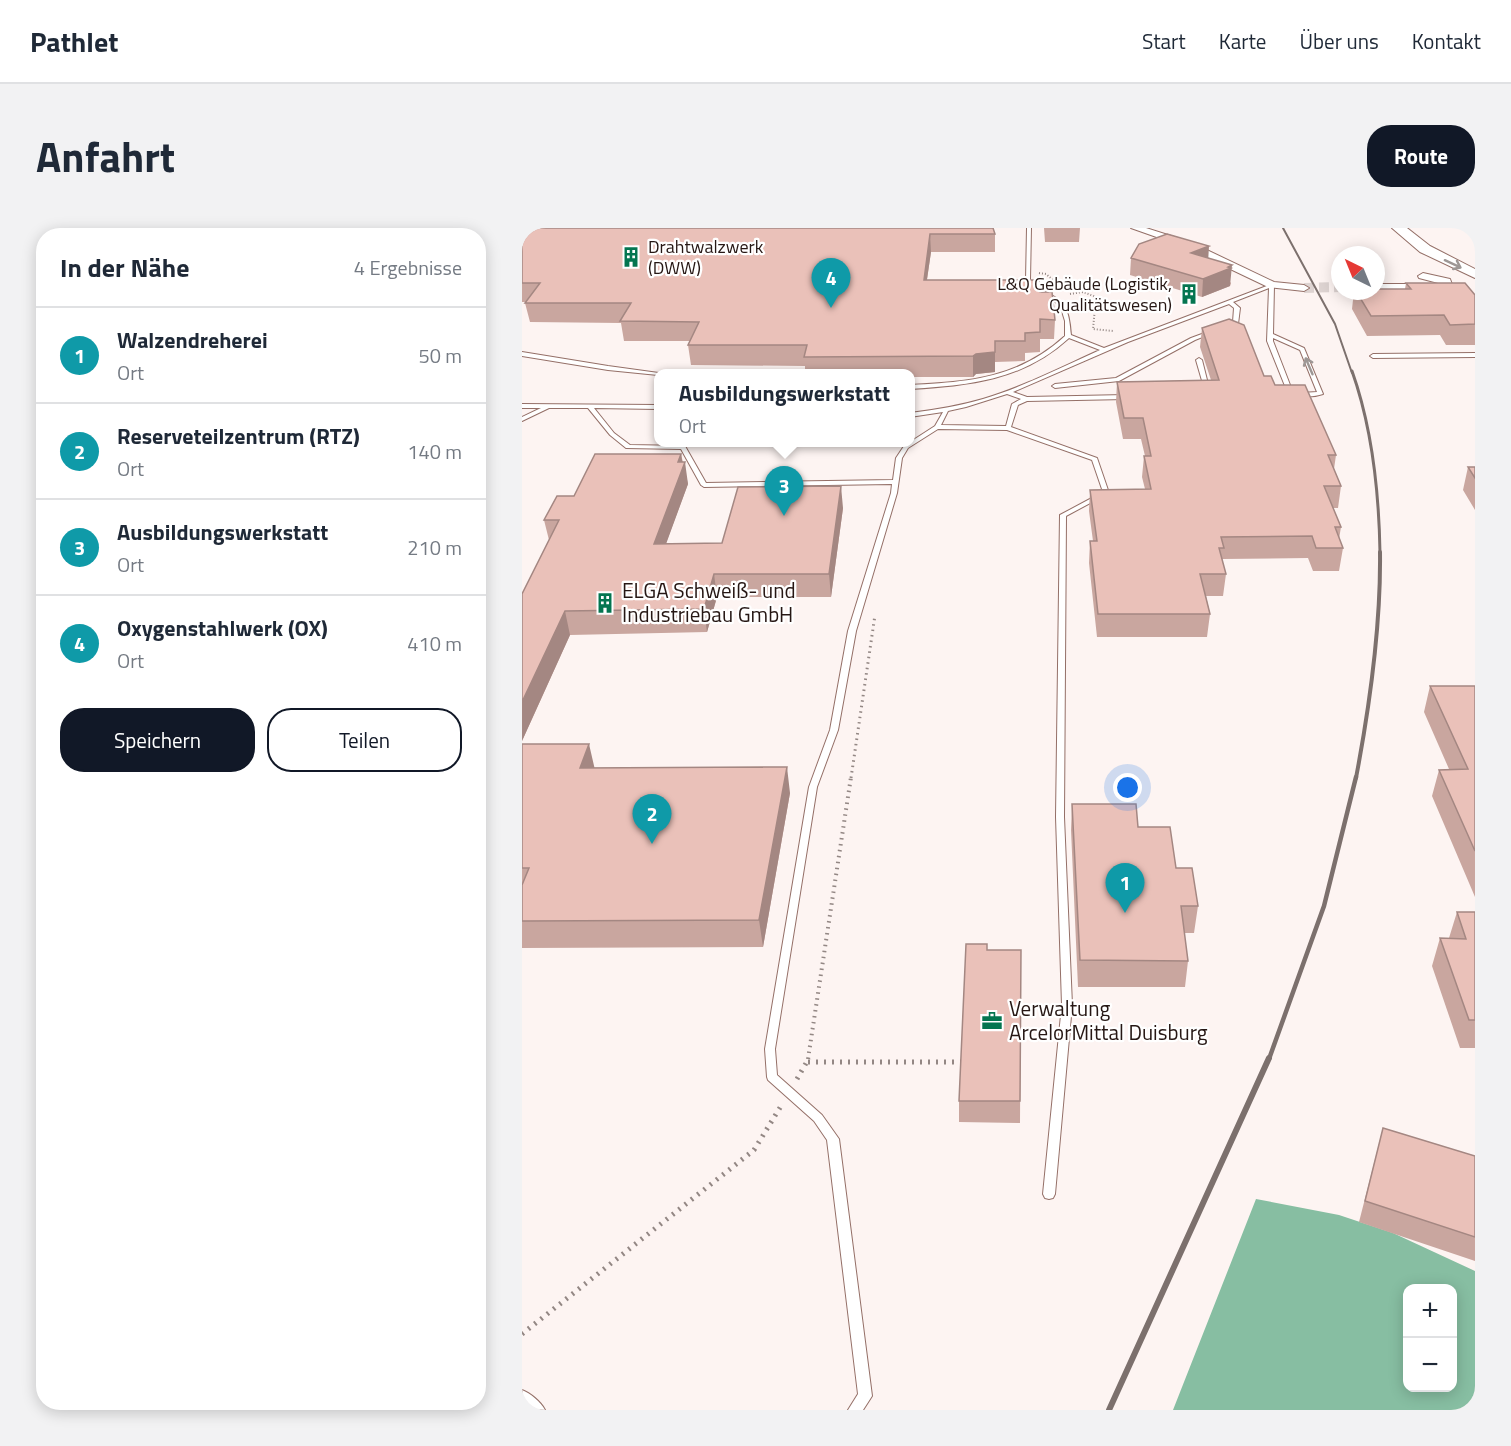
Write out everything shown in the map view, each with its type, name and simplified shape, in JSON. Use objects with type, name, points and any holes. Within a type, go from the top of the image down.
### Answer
[{"type":"main road","points":[[1399,228],[1475,261]]},
{"type":"main road","points":[[1399,228],[1410,240],[1428,251],[1475,274]]},
{"type":"street","points":[[1136,228],[1186,244],[1272,285],[1304,288]]},
{"type":"street","points":[[1385,287],[1448,287],[1446,281],[1423,276]]},
{"type":"lane","points":[[1029,228],[1028,280],[1037,289],[1058,298],[1068,315],[1068,336],[1072,340],[1104,350]]},
{"type":"lane","points":[[915,415],[946,412],[1009,393],[1104,350],[1231,303],[1272,285],[1270,341],[1290,391],[1300,395],[1320,394],[1302,349],[1271,335]]},
{"type":"lane","points":[[1055,386],[1117,380],[1193,339],[1236,323],[1237,308],[1231,303]]},
{"type":"lane","points":[[915,387],[948,385],[998,376],[1042,358],[1068,336]]},
{"type":"lane","points":[[522,354],[654,373]]},
{"type":"lane","points":[[1373,356],[1475,355]]},
{"type":"lane","points":[[1197,396],[1209,396],[1199,360]]},
{"type":"lane","points":[[1066,399],[1082,385]]},
{"type":"lane","points":[[1009,393],[1026,399],[1138,397]]},
{"type":"lane","points":[[1008,428],[1015,404],[1026,399]]},
{"type":"lane","points":[[522,406],[654,407]]},
{"type":"lane","points":[[522,419],[548,407]]},
{"type":"lane","points":[[590,407],[612,434],[628,447],[682,447],[704,485],[896,482]]},
{"type":"lane","points":[[915,441],[938,426],[946,412]]},
{"type":"lane","points":[[938,426],[1008,428],[1095,459],[1106,493],[1062,514],[1060,817],[1067,1005],[1049,1194]]},
{"type":"lane","points":[[855,1410],[866,1396],[833,1139],[818,1118],[772,1077],[770,1049],[813,787],[834,730],[852,631],[879,546],[896,482],[899,458],[906,447]]},
{"type":"lane","points":[[522,1396],[538,1410]]},
{"type":"path","points":[[1028,273],[1046,274],[1053,281]]},
{"type":"path","points":[[1068,295],[1083,292],[1096,297],[1093,329],[1116,332],[1122,343]]},
{"type":"path","points":[[808,1062],[962,1062]]},
{"type":"green space","points":[[1256,1199],[1339,1215],[1393,1233],[1475,1271],[1475,1410],[1173,1410]]},
{"type":"building","points":[[522,228],[993,228],[995,234],[930,234],[924,280],[1039,280],[1040,292],[1052,292],[1055,320],[1040,319],[1040,332],[1025,333],[1025,341],[995,341],[995,352],[973,356],[804,357],[807,345],[688,345],[699,322],[620,321],[631,303],[525,303],[540,283],[522,283]]},
{"type":"building","points":[[1167,234],[1209,246],[1191,253],[1232,265],[1228,267],[1231,268],[1203,279],[1131,258],[1139,244]]},
{"type":"building","points":[[1406,283],[1465,283],[1475,295],[1475,324],[1450,325],[1444,315],[1371,316],[1361,300],[1385,300],[1385,289],[1411,289]]},
{"type":"building","points":[[1229,319],[1244,325],[1264,376],[1271,376],[1275,385],[1305,385],[1336,455],[1328,455],[1341,486],[1324,486],[1341,527],[1335,527],[1343,548],[1316,548],[1312,536],[1221,537],[1224,548],[1219,548],[1226,574],[1200,574],[1210,614],[1098,614],[1090,541],[1097,541],[1090,490],[1151,489],[1144,456],[1151,456],[1143,418],[1124,418],[1117,382],[1219,380],[1202,328]]},
{"type":"building","points":[[595,454],[681,454],[678,462],[685,462],[654,544],[722,543],[738,487],[841,486],[829,574],[714,574],[704,609],[565,611],[522,702],[522,594],[559,520],[544,520],[557,496],[574,496]]},
{"type":"building","points":[[1468,467],[1475,467],[1475,478]]},
{"type":"building","points":[[1430,686],[1475,686],[1475,851],[1439,770],[1468,769]]},
{"type":"building","points":[[522,744],[589,744],[580,768],[787,767],[759,920],[522,921],[522,885],[529,868],[522,868]]},
{"type":"building","points":[[1072,804],[1136,804],[1138,827],[1170,827],[1176,868],[1192,868],[1198,906],[1181,906],[1188,961],[1080,960]]},
{"type":"building","points":[[1457,912],[1475,912],[1475,1020],[1469,1020],[1440,938],[1466,939]]},
{"type":"building","name":"Verwaltung ArcelorMittal Duisburg","points":[[966,944],[987,944],[987,950],[1021,950],[1020,1101],[959,1101]]},
{"type":"building","points":[[1383,1128],[1475,1156],[1475,1237],[1365,1201]]},
{"type":"tunnel","points":[[1304,288],[1331,287]]},
{"type":"railway","points":[[1283,228],[1335,324],[1352,373]]},
{"type":"railway","points":[[1352,371],[1365,416],[1374,461],[1380,553]]},
{"type":"railway","points":[[1356,778],[1374,666],[1379,609],[1380,553]]},
{"type":"railway","points":[[1269,1059],[1324,906],[1356,777]]},
{"type":"railway","points":[[1109,1410],[1269,1058]]},
{"type":"place","name":"Drahtwalzwerk (DWW)","points":[[631,257]]},
{"type":"place","name":"L&Q Gebäude (Logistik, Qualitätswesen)","points":[[1189,294]]},
{"type":"place","name":"Oxygenstahlwerk (OX)","points":[[831,308]]},
{"type":"place","name":"Ausbildungswerkstatt","points":[[784,516]]},
{"type":"place","name":"ELGA Schweiß- und Industriebau GmbH","points":[[605,603]]},
{"type":"place","name":"Reserveteilzentrum (RTZ)","points":[[652,844]]},
{"type":"place","name":"Walzendreherei","points":[[1125,913]]},
{"type":"place","name":"Verwaltung ArcelorMittal Duisburg","points":[[992,1021]]}]
